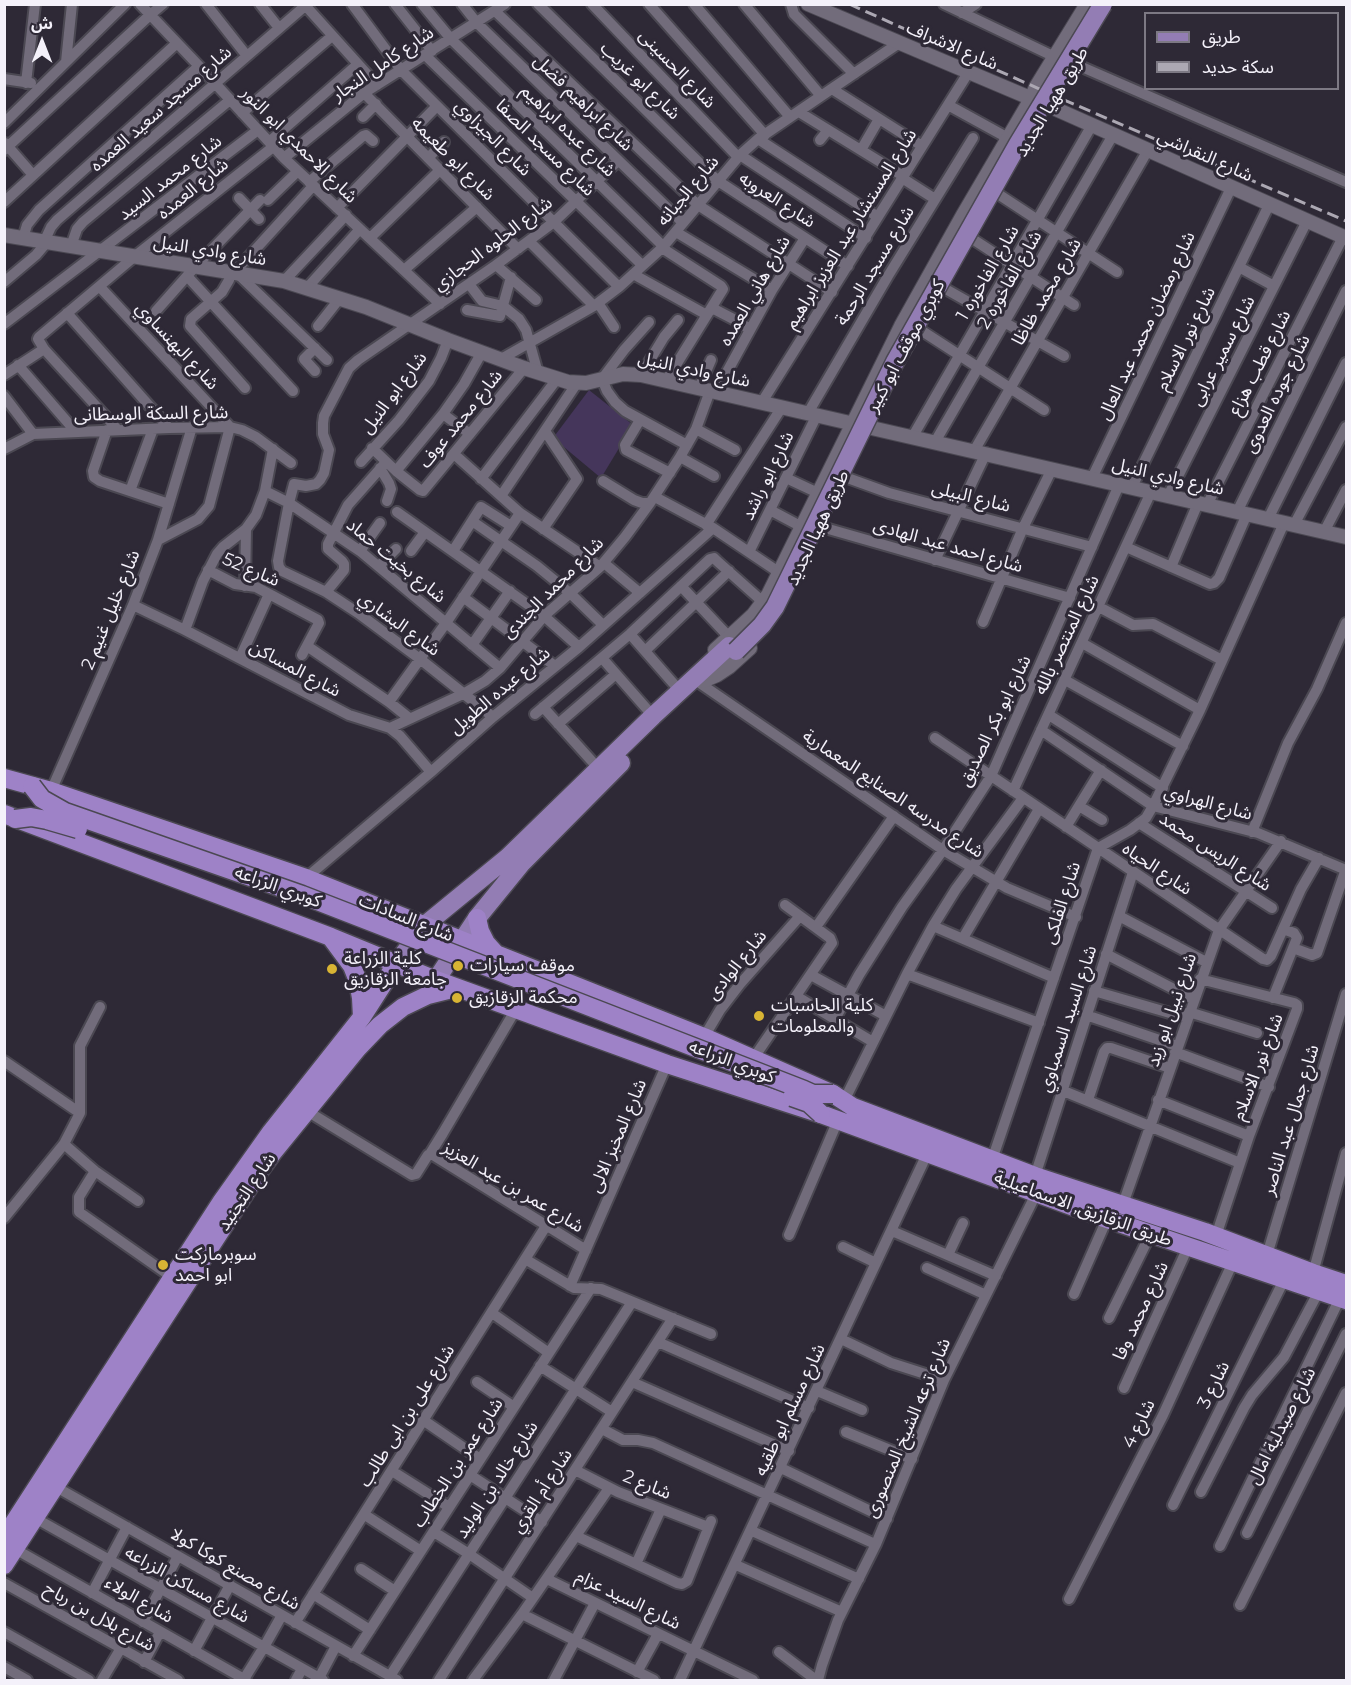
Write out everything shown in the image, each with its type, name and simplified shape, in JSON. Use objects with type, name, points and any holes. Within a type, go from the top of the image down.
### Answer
[{"type":"highway","name":"شارع السادات","points":[[4,778],[51,791],[306,878],[704,1038],[838,1098]]},
{"type":"highway","name":"كوبري الزراعه","points":[[32,786],[42,799],[65,812],[302,895],[804,1090],[838,1098]]},
{"type":"highway","points":[[10,816],[331,937],[436,980],[667,1064],[821,1114]]},
{"type":"highway","name":"كوبري الزراعه","points":[[10,816],[31,817],[60,823],[286,902],[809,1103],[821,1114]]},
{"type":"highway","points":[[477,918],[483,937],[495,953]]},
{"type":"highway","points":[[331,937],[343,951],[358,981],[362,1017]]},
{"type":"highway","name":"شارع التجنيد","points":[[10,1543],[35,1518],[56,1487],[190,1266],[250,1160],[362,1017],[396,964]]},
{"type":"highway","name":"شارع التجنيد","points":[[4,1565],[10,1543],[173,1278],[190,1266],[258,1173],[357,1048],[380,1025],[403,1007],[429,995],[456,987]]},
{"type":"highway","points":[[373,1001],[381,1003],[393,1015]]},
{"type":"highway","name":"طريق الزقازيق, الاسماعيلية","points":[[838,1098],[853,1107],[992,1160],[1107,1219],[1215,1256],[1251,1259],[1313,1273],[1344,1294]]},
{"type":"highway","name":"طريق الزقازيق, الاسماعيلية","points":[[821,1114],[928,1152],[1036,1184],[1123,1204],[1219,1237],[1284,1280],[1319,1291],[1344,1294]]},
{"type":"highway","points":[[1215,1256],[1219,1237]]},
{"type":"main road","name":"كوبري موقف ابو كبير","points":[[700,680],[769,603],[888,358],[1012,140],[1094,4]]},
{"type":"main road","name":"كوبري موقف ابو كبير","points":[[731,645],[762,625],[775,607],[895,362],[1018,144],[1103,4]]},
{"type":"main road","name":"طريق ههيا الجديد","points":[[396,964],[425,925],[508,857],[680,691],[700,680]]},
{"type":"main road","name":"طريق ههيا الجديد","points":[[436,980],[477,918],[521,864],[700,680]]},
{"type":"street","points":[[27,83],[35,4]]},
{"type":"street","points":[[66,62],[72,4]]},
{"type":"street","points":[[4,123],[125,4]]},
{"type":"street","name":"شارع الاحمدي ابو النور","points":[[140,4],[297,171],[440,303]]},
{"type":"street","points":[[33,175],[6,147],[163,4]]},
{"type":"street","points":[[206,4],[247,56]]},
{"type":"street","points":[[260,4],[279,28]]},
{"type":"street","name":"شارع الجيزاوي","points":[[352,4],[401,70],[619,287]]},
{"type":"street","name":"شارع مسجد الصفا","points":[[395,4],[429,53],[642,265]]},
{"type":"street","name":"شارع عبده ابراهيم","points":[[422,4],[451,39],[662,247],[721,286],[723,289],[710,312]]},
{"type":"street","name":"شارع ابراهيم فضل","points":[[462,4],[477,23],[618,161],[680,227],[772,290]]},
{"type":"street","name":"شارع ابو غريب","points":[[538,4],[718,181]]},
{"type":"street","name":"شارع الحسينى","points":[[591,4],[739,156],[866,238]]},
{"type":"street","points":[[649,4],[762,137],[878,217]]},
{"type":"street","points":[[694,4],[795,115],[828,130],[935,199]]},
{"type":"street","points":[[744,4],[821,96]]},
{"type":"street","points":[[790,4],[794,14],[854,74]]},
{"type":"street","name":"شارع الاشراف","points":[[808,4],[1049,106]]},
{"type":"street","points":[[944,4],[1055,57],[1347,182]]},
{"type":"street","points":[[962,13],[976,4]]},
{"type":"street","name":"طريق ههيا الجديد","points":[[731,645],[763,602],[780,573],[901,326],[1036,87],[1087,4]]},
{"type":"street","name":"طريق ههيا الجديد","points":[[700,680],[717,675],[729,667],[769,626],[781,609],[866,426],[942,287],[1110,4]]},
{"type":"street","points":[[304,5],[377,85]]},
{"type":"street","name":"شارع مسجد سعيد العمده","points":[[4,282],[23,267],[46,242],[51,227],[57,220],[304,5]]},
{"type":"street","points":[[501,6],[698,204],[832,292]]},
{"type":"street","name":"شارع كامل النجار","points":[[284,158],[364,93],[501,6]]},
{"type":"street","points":[[242,113],[332,36]]},
{"type":"street","points":[[4,202],[177,43]]},
{"type":"street","name":"شارع الجبانه","points":[[501,359],[596,304],[619,287],[662,247],[739,156],[762,137],[899,43]]},
{"type":"street","name":"شارع العمده","points":[[134,257],[271,144],[358,64]]},
{"type":"street","points":[[23,238],[27,225],[39,210],[199,66]]},
{"type":"street","name":"شارع المستشار عبد العزيز ابراهيم","points":[[762,402],[968,73]]},
{"type":"street","points":[[4,79],[43,84]]},
{"type":"street","points":[[832,89],[922,146]]},
{"type":"street","name":"شارع ابو طعيمه","points":[[364,93],[518,249]]},
{"type":"street","points":[[71,246],[77,229],[83,222],[230,100]]},
{"type":"street","points":[[363,117],[376,104]]},
{"type":"street","points":[[337,208],[437,105]]},
{"type":"street","points":[[948,105],[1008,138]]},
{"type":"street","name":"شارع النقراشي","points":[[1049,106],[1345,237]]},
{"type":"street","points":[[861,150],[879,119]]},
{"type":"street","name":"شارع الفاخوره 1","points":[[913,436],[1092,125]]},
{"type":"street","name":"شارع محمد السيد","points":[[4,324],[258,130]]},
{"type":"street","points":[[820,140],[828,130]]},
{"type":"street","points":[[245,388],[190,326],[191,319],[222,292],[234,273],[311,184],[364,135],[373,141]]},
{"type":"street","name":"شارع الفاخوره 2","points":[[935,442],[1113,135]]},
{"type":"street","name":"شارع مسجد الرحمة","points":[[813,414],[888,276],[973,138]]},
{"type":"street","points":[[428,158],[444,142]]},
{"type":"street","name":"شارع محمد ظاظا","points":[[935,560],[959,511],[980,452],[1010,388],[1148,150]]},
{"type":"street","name":"شارع الحلوه الحجازي","points":[[289,503],[294,484],[306,486],[316,484],[324,473],[329,450],[322,434],[322,423],[349,368],[554,222],[618,161]]},
{"type":"street","points":[[370,238],[440,170]]},
{"type":"street","points":[[156,311],[250,210],[297,171]]},
{"type":"street","name":"شارع العروبه","points":[[718,181],[848,266]]},
{"type":"street","name":"شارع رمضان محمد عبد العال","points":[[1092,478],[1231,188]]},
{"type":"street","points":[[998,194],[1117,272]]},
{"type":"street","points":[[239,198],[259,219]]},
{"type":"street","name":"شارع نور الاسلام","points":[[1126,486],[1269,205]]},
{"type":"street","points":[[404,270],[477,207]]},
{"type":"street","points":[[284,281],[346,215]]},
{"type":"street","name":"شارع سمير عرابى","points":[[1168,496],[1307,221]]},
{"type":"street","points":[[307,288],[360,229]]},
{"type":"street","name":"شارع وادي النيل","points":[[4,235],[134,257],[191,272],[234,273],[284,281],[339,298],[557,379],[577,383],[594,382],[623,374],[641,375],[1347,537]]},
{"type":"street","name":"شارع قطب هزاع","points":[[1171,567],[1202,504],[1345,237]]},
{"type":"street","name":"شارع هاني العمده","points":[[708,390],[750,330],[805,238]]},
{"type":"street","points":[[971,238],[1074,305]]},
{"type":"street","points":[[529,241],[596,304],[614,327]]},
{"type":"street","points":[[134,257],[38,338],[44,349],[112,430],[93,474],[97,480],[169,504]]},
{"type":"street","points":[[496,265],[537,300]]},
{"type":"street","points":[[1239,267],[1274,286]]},
{"type":"street","points":[[191,272],[211,302],[293,391]]},
{"type":"street","points":[[234,273],[327,360]]},
{"type":"street","points":[[633,274],[710,312],[741,322],[750,330]]},
{"type":"street","points":[[467,310],[500,316],[511,277]]},
{"type":"street","points":[[469,284],[482,301],[503,306],[519,319],[526,330],[538,373]]},
{"type":"street","name":"شارع البهنساوي","points":[[100,287],[230,427]]},
{"type":"street","points":[[942,287],[1064,356]]},
{"type":"street","name":"شارع جوده العدوى","points":[[1171,567],[1210,584],[1219,578],[1242,513],[1347,291]]},
{"type":"street","points":[[318,326],[339,298]]},
{"type":"street","points":[[666,381],[710,312]]},
{"type":"street","points":[[67,313],[168,428]]},
{"type":"street","points":[[641,375],[657,346],[678,320]]},
{"type":"street","points":[[649,322],[602,379],[607,391],[625,411],[687,446]]},
{"type":"street","points":[[919,329],[1044,410]]},
{"type":"street","name":"شارع ابو النيل","points":[[360,462],[399,420],[429,381],[448,340]]},
{"type":"street","points":[[315,348],[304,359],[315,371]]},
{"type":"street","points":[[4,375],[44,349]]},
{"type":"street","points":[[383,465],[396,471],[442,414],[483,352]]},
{"type":"street","points":[[708,390],[711,360]]},
{"type":"street","points":[[1268,519],[1347,363]]},
{"type":"street","points":[[18,365],[76,432]]},
{"type":"street","name":"شارع محمد عوف","points":[[396,471],[423,491],[524,368]]},
{"type":"street","points":[[481,479],[557,379]]},
{"type":"street","points":[[501,496],[577,383]]},
{"type":"street","name":"شارع محمد الجندى","points":[[390,728],[463,694],[484,681],[500,668],[544,616],[602,565],[653,500],[687,446],[696,429],[708,390]]},
{"type":"street","points":[[4,396],[33,434]]},
{"type":"street","name":"شارع عبده الطويل","points":[[306,878],[493,717],[579,647],[710,526],[782,407]]},
{"type":"street","points":[[442,414],[470,434]]},
{"type":"street","name":"شارع ابو راشد","points":[[749,552],[786,478],[813,414]]},
{"type":"street","points":[[640,420],[625,445],[625,449],[670,473]]},
{"type":"street","points":[[158,540],[192,427]]},
{"type":"street","name":"شارع السكة الوسطانى","points":[[4,449],[33,434],[230,427],[256,437],[291,463]]},
{"type":"street","name":"شارع خليل غنيم 2","points":[[51,791],[133,605],[158,540],[198,519],[209,506],[230,427]]},
{"type":"street","name":"شارع الفلكى","points":[[992,1160],[1098,848],[1146,818],[1163,788],[1222,660],[1289,524],[1347,427]]},
{"type":"street","points":[[130,491],[153,429]]},
{"type":"street","points":[[696,429],[735,450]]},
{"type":"street","points":[[543,529],[577,479],[544,431]]},
{"type":"street","points":[[372,448],[383,465],[391,489],[387,501]]},
{"type":"street","points":[[185,630],[208,570],[222,546],[246,529],[256,515],[265,491],[273,449]]},
{"type":"street","points":[[454,454],[520,513],[602,565],[640,593]]},
{"type":"street","points":[[680,457],[714,476]]},
{"type":"street","points":[[326,592],[344,570],[342,561],[328,546],[334,532],[348,505],[383,465]]},
{"type":"street","points":[[982,622],[1023,528],[1052,469]]},
{"type":"street","name":"شارع البيلى","points":[[842,476],[889,493],[1092,547]]},
{"type":"street","points":[[786,478],[818,493]]},
{"type":"street","points":[[603,481],[634,500],[642,503],[653,500],[710,526],[780,573]]},
{"type":"street","name":"شارع ابو بكر الصديق","points":[[835,1019],[859,975],[902,907],[943,850],[991,776],[1092,547],[1126,486]]},
{"type":"street","points":[[1324,532],[1347,490]]},
{"type":"street","name":"شارع بخيت حماد","points":[[265,491],[289,503],[360,551],[500,668]]},
{"type":"street","name":"شارع المنتصر بالله","points":[[838,1098],[873,1042],[933,926],[1018,794],[1041,730],[1151,492]]},
{"type":"street","name":"شارع البشاري","points":[[289,503],[278,561],[282,571],[326,592],[358,613],[493,717]]},
{"type":"street","points":[[453,551],[479,508],[484,507],[511,526]]},
{"type":"street","points":[[770,510],[802,526]]},
{"type":"street","points":[[397,512],[544,616],[579,647]]},
{"type":"street","points":[[389,702],[520,513]]},
{"type":"street","points":[[472,521],[537,566],[570,593],[603,625]]},
{"type":"street","points":[[360,551],[380,523]]},
{"type":"street","name":"شارع احمد عبد الهادى","points":[[818,526],[1070,598]]},
{"type":"street","points":[[245,586],[246,529]]},
{"type":"street","points":[[411,551],[425,532]]},
{"type":"street","points":[[1126,547],[1171,567]]},
{"type":"street","points":[[380,567],[396,549]]},
{"type":"street","points":[[598,768],[558,724],[539,710],[630,634],[710,559],[714,558],[763,602]]},
{"type":"street","name":"شارع 52","points":[[208,570],[235,584],[256,587],[318,620],[319,623],[304,651],[389,702],[409,718]]},
{"type":"street","points":[[645,651],[729,571]]},
{"type":"street","points":[[681,586],[731,645]]},
{"type":"street","points":[[472,645],[510,591]]},
{"type":"street","points":[[240,658],[270,594]]},
{"type":"street","points":[[463,597],[555,666]]},
{"type":"street","name":"شارع المساكن","points":[[133,605],[349,715],[390,728],[400,736],[430,772]]},
{"type":"street","points":[[1099,607],[1133,625],[1153,624],[1222,660]]},
{"type":"street","points":[[1252,832],[1288,743],[1317,689],[1347,623]]},
{"type":"street","points":[[630,634],[680,691]]},
{"type":"street","points":[[1082,643],[1200,710]]},
{"type":"street","points":[[602,658],[653,716]]},
{"type":"street","points":[[558,724],[616,674]]},
{"type":"street","name":"شارع مدرسه الصنايع المعمارية","points":[[700,680],[943,850],[996,882],[1076,917]]},
{"type":"street","points":[[1065,681],[1183,746]]},
{"type":"street","points":[[1048,715],[1163,788]]},
{"type":"street","name":"شارع الهراوي","points":[[1041,730],[1153,806],[1281,841],[1346,869]]},
{"type":"street","name":"شارع الحياه","points":[[935,738],[1265,960],[1271,956],[1301,889],[1319,858]]},
{"type":"street","points":[[1066,827],[1101,770]]},
{"type":"street","points":[[1079,806],[1102,820]]},
{"type":"street","points":[[963,939],[1039,808]]},
{"type":"street","points":[[816,927],[894,816]]},
{"type":"street","name":"شارع الريس محمد","points":[[1139,823],[1272,909]]},
{"type":"street","name":"شارع نبيل ابو زيد","points":[[1123,1204],[1219,930],[1281,841]]},
{"type":"street","points":[[1293,948],[1312,955],[1317,953],[1346,869]]},
{"type":"street","name":"شارع السيد السمباوي","points":[[1036,1184],[1061,1090],[1133,872]]},
{"type":"street","points":[[753,1059],[832,944],[830,938],[785,905]]},
{"type":"street","name":"شارع الوادى","points":[[704,1038],[720,1010],[740,984],[800,916]]},
{"type":"street","points":[[1119,916],[1206,962]]},
{"type":"street","points":[[933,926],[1054,978]]},
{"type":"street","points":[[1273,998],[1297,938],[1296,934],[1283,929]]},
{"type":"street","points":[[1106,954],[1193,999]]},
{"type":"street","points":[[907,974],[1039,1023]]},
{"type":"street","points":[[811,975],[886,1016]]},
{"type":"street","name":"شارع نور الاسلام","points":[[1200,979],[1294,1002],[1297,1005],[1269,1088],[1249,1136],[1219,1237]]},
{"type":"street","points":[[1094,991],[1257,1033]]},
{"type":"street","name":"شارع جمال عبد الناصر","points":[[1251,1259],[1347,994]]},
{"type":"street","points":[[796,996],[873,1042]]},
{"type":"street","points":[[4,1218],[64,1144],[80,1113],[80,1046],[100,1007]]},
{"type":"street","points":[[430,1154],[516,1009]]},
{"type":"street","points":[[1086,1015],[1269,1088]]},
{"type":"street","points":[[1088,1100],[1107,1048],[1170,1068]]},
{"type":"street","points":[[4,1061],[80,1113]]},
{"type":"street","name":"شارع المخبز الالى","points":[[570,1286],[667,1064]]},
{"type":"street","points":[[1061,1090],[1240,1163]]},
{"type":"street","points":[[1158,1100],[1249,1136]]},
{"type":"street","name":"شارع عمر بن عبد العزيز","points":[[307,1111],[412,1175],[416,1174],[426,1156],[430,1154],[586,1250]]},
{"type":"street","points":[[789,1235],[838,1120]]},
{"type":"street","points":[[64,1144],[95,1171],[138,1201]]},
{"type":"street","name":"شارع مسلم ابو طقيه","points":[[681,1680],[928,1152]]},
{"type":"street","points":[[1313,1273],[1347,1153]]},
{"type":"street","points":[[95,1171],[79,1197],[79,1212],[173,1278]]},
{"type":"street","name":"شارع ترعه الشيخ المنصورى","points":[[817,1680],[842,1612],[887,1519],[944,1380],[996,1276],[1036,1184]]},
{"type":"street","points":[[1074,1294],[1107,1219]]},
{"type":"street","points":[[948,1255],[963,1223]]},
{"type":"street","name":"شارع على بن ابى طالب","points":[[295,1623],[546,1226]]},
{"type":"street","points":[[892,1231],[996,1276]]},
{"type":"street","points":[[1109,1318],[1151,1233]]},
{"type":"street","points":[[843,1247],[876,1263]]},
{"type":"street","name":"شارع محمد وفا","points":[[1124,1388],[1188,1247]]},
{"type":"street","points":[[525,1259],[570,1286],[601,1289],[711,1334]]},
{"type":"street","name":"شارع 4","points":[[1069,1599],[1162,1415],[1251,1259]]},
{"type":"street","points":[[927,1268],[986,1294]]},
{"type":"street","name":"شارع 3","points":[[1173,1504],[1284,1280]]},
{"type":"street","name":"شارع عمر بن الخطاب","points":[[353,1656],[591,1288]]},
{"type":"street","points":[[1201,1492],[1244,1408],[1284,1357],[1319,1291]]},
{"type":"street","points":[[1220,1546],[1344,1294]]},
{"type":"street","name":"شارع خالد بن الوليد","points":[[394,1678],[469,1554],[632,1302]]},
{"type":"street","points":[[492,1313],[549,1353]]},
{"type":"street","name":"شارع أم القري","points":[[439,1680],[673,1318]]},
{"type":"street","name":"شارع صيدلية امال","points":[[1247,1533],[1347,1334]]},
{"type":"street","points":[[841,1339],[891,1363],[944,1380]]},
{"type":"street","points":[[658,1342],[809,1408]]},
{"type":"street","points":[[540,1366],[612,1412]]},
{"type":"street","points":[[477,1382],[514,1407]]},
{"type":"street","points":[[632,1382],[789,1451]]},
{"type":"street","points":[[817,1390],[862,1410]]},
{"type":"street","points":[[1240,1605],[1347,1393]]},
{"type":"street","points":[[423,1420],[480,1459]]},
{"type":"street","points":[[602,1429],[623,1440],[653,1443],[876,1544]]},
{"type":"street","points":[[846,1432],[912,1459]]},
{"type":"street","points":[[781,1468],[887,1519]]},
{"type":"street","name":"شارع 2","points":[[575,1470],[609,1488],[661,1509],[710,1524],[687,1581],[682,1584],[636,1564]]},
{"type":"street","points":[[392,1471],[449,1507]]},
{"type":"street","points":[[470,1475],[542,1522]]},
{"type":"street","name":"شارع مصنع كوكا كولا","points":[[56,1487],[394,1678]]},
{"type":"street","points":[[473,1680],[547,1579],[609,1488]]},
{"type":"street","points":[[576,1536],[636,1564],[661,1509]]},
{"type":"street","points":[[364,1515],[421,1551]]},
{"type":"street","name":"شارع مساكن الزراعه","points":[[35,1518],[321,1679]]},
{"type":"street","points":[[92,1593],[128,1527]]},
{"type":"street","points":[[752,1531],[859,1579]]},
{"type":"street","points":[[434,1532],[533,1598]]},
{"type":"street","name":"شارع الولاء","points":[[10,1543],[92,1593],[245,1680]]},
{"type":"street","points":[[142,1622],[178,1556]]},
{"type":"street","points":[[736,1565],[842,1612]]},
{"type":"street","points":[[360,1569],[395,1591]]},
{"type":"street","name":"شارع السيد عزام","points":[[547,1579],[749,1680]]},
{"type":"street","name":"شارع بلال بن رباح","points":[[4,1583],[178,1680]]},
{"type":"street","points":[[194,1651],[230,1586]]},
{"type":"street","points":[[313,1594],[370,1630]]},
{"type":"street","points":[[554,1680],[595,1603]]},
{"type":"street","points":[[522,1614],[654,1680]]},
{"type":"street","points":[[245,1680],[282,1615]]},
{"type":"street","points":[[4,1632],[89,1680]]},
{"type":"street","points":[[144,1662],[160,1632]]},
{"type":"street","points":[[637,1672],[658,1634]]},
{"type":"street","points":[[321,1679],[336,1646]]},
{"type":"street","points":[[102,1680],[121,1648]]},
{"type":"street","points":[[779,1652],[817,1680]]},
{"type":"street","points":[[4,1667],[27,1680]]},
{"type":"street","points":[[296,1680],[302,1669]]},
{"type":"shaded area","points":[[589,390],[633,425],[601,478],[553,438]]},
{"type":"railway","points":[[849,4],[1055,96],[1346,221]]},
{"type":"place","name":"موقف سيارات","points":[[458,966]]},
{"type":"place","name":"كلية الزراعة جامعة الزقازيق","points":[[332,969]]},
{"type":"place","name":"محكمة الزقازيق","points":[[457,998]]},
{"type":"place","name":"كلية الحاسبات والمعلومات","points":[[759,1016]]},
{"type":"place","name":"سوبرماركت ابو احمد","points":[[163,1265]]}]
